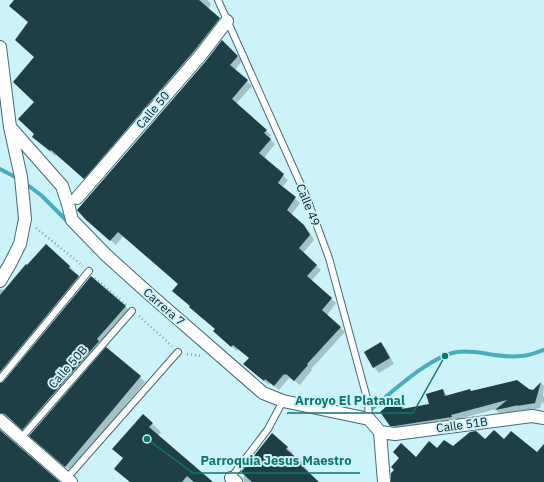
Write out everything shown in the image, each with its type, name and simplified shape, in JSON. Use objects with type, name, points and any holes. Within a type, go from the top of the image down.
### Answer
[{"type":"street","name":"Calle 50","points":[[77,198],[228,21]]},
{"type":"street","points":[[0,47],[10,127],[21,177],[25,219],[20,244],[1,278]]},
{"type":"street","name":"Carrera 7","points":[[10,127],[62,186],[72,220],[106,255],[263,393],[283,401],[369,419]]},
{"type":"street","name":"Calle 51B","points":[[380,432],[395,434],[532,416],[544,418]]},
{"type":"street","points":[[369,419],[380,432],[384,482]]},
{"type":"street","points":[[0,420],[69,480]]},
{"type":"lane","name":"Calle 49","points":[[218,0],[306,196],[329,258],[368,402],[369,419]]},
{"type":"lane","points":[[0,379],[88,271]]},
{"type":"lane","name":"Calle 50B","points":[[21,438],[132,311]]},
{"type":"lane","points":[[69,480],[178,352]]},
{"type":"lane","points":[[231,481],[268,429],[283,401]]},
{"type":"path","points":[[25,219],[88,271],[178,352],[202,356]]},
{"type":"building","points":[[14,0],[199,0],[220,18],[194,51],[84,179],[51,150],[50,151],[32,137],[34,134],[18,119],[34,102],[13,82],[34,57],[15,40],[28,22],[9,6]]},
{"type":"building","points":[[222,40],[238,56],[230,65],[248,80],[232,99],[267,130],[264,133],[271,139],[259,153],[284,174],[278,183],[296,197],[287,210],[304,225],[310,235],[299,248],[317,265],[307,276],[332,298],[322,310],[341,327],[307,364],[308,365],[294,381],[284,374],[274,386],[265,379],[264,381],[243,364],[249,358],[233,345],[231,347],[213,331],[215,329],[172,291],[178,284],[118,232],[110,241],[77,210],[206,61]]},
{"type":"building","points":[[46,244],[70,266],[69,268],[79,276],[0,372],[0,295],[26,264],[27,265]]},
{"type":"building","points":[[91,276],[126,306],[97,339],[99,341],[22,430],[5,414],[0,413],[0,383],[3,382]]},
{"type":"building","points":[[381,342],[390,358],[373,368],[364,352]]},
{"type":"building","points":[[106,347],[141,376],[65,467],[29,436]]},
{"type":"building","points":[[517,380],[529,389],[533,390],[541,382],[535,403],[495,410],[507,400],[451,415],[452,417],[395,426],[390,426],[380,412],[387,406],[401,403],[402,409],[429,404],[426,394],[443,389],[445,396],[470,389],[471,391]]},
{"type":"building","points":[[143,414],[153,423],[149,427],[213,482],[194,482],[187,476],[182,482],[130,482],[114,469],[123,458],[112,449]]},
{"type":"building","points":[[0,430],[60,482],[0,482]]},
{"type":"building","points":[[494,430],[504,439],[511,431],[537,452],[544,444],[544,482],[391,482],[391,473],[394,470],[391,467],[399,458],[393,452],[401,443],[416,457],[429,441],[437,448],[444,440],[453,446],[470,432],[476,431],[485,439]]},
{"type":"building","points":[[272,433],[288,447],[286,449],[305,465],[303,467],[319,482],[252,482],[241,472]]},
{"type":"waterway","points":[[0,169],[19,179]]},
{"type":"waterway","points":[[25,183],[42,196],[68,222]]},
{"type":"waterway","points":[[369,411],[423,368],[446,355],[465,351],[513,357],[544,350]]},
{"type":"place","name":"Arroyo El Platanal","points":[[445,356]]},
{"type":"place","name":"Parroquia Jesus Maestro","points":[[147,439]]}]
